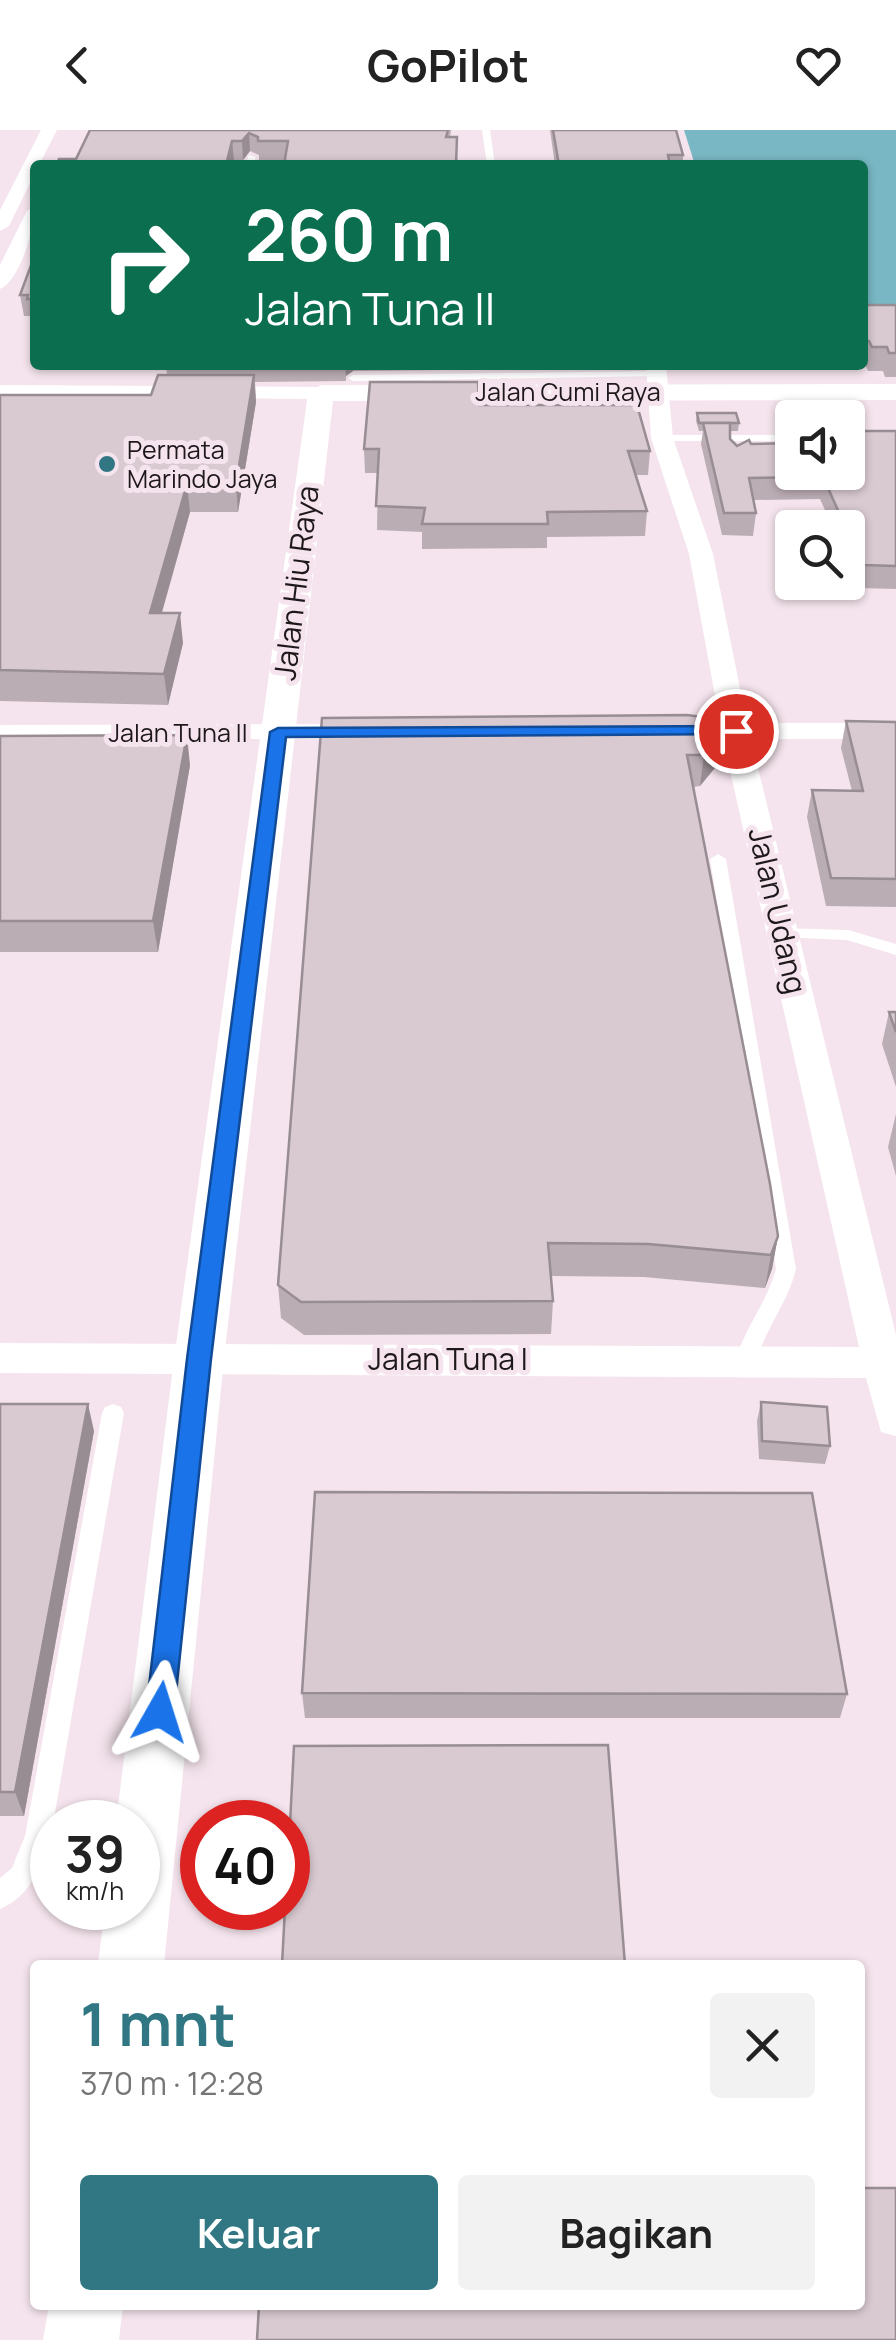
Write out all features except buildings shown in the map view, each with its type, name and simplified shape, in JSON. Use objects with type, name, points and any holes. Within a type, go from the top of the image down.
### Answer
[{"type":"street","points":[[34,160],[50,130]]},
{"type":"street","points":[[0,226],[30,168]]},
{"type":"street","points":[[0,226],[30,221]]},
{"type":"street","points":[[0,284],[30,227]]},
{"type":"street","name":"Jalan Cumi Raya","points":[[0,402],[340,386],[458,397],[536,397],[659,383],[896,402]]},
{"type":"street","name":"Jalan Udang","points":[[659,383],[662,438],[701,554],[782,933],[889,1364],[896,1420]]},
{"type":"street","name":"Jalan Hiu Raya","points":[[132,1960],[199,1359],[278,732],[340,386]]},
{"type":"street","name":"Jalan Cumi Raya","points":[[0,391],[80,397]]},
{"type":"street","name":"Jalan Cumi Raya","points":[[831,397],[896,392]]},
{"type":"street","points":[[676,731],[896,731]]},
{"type":"street","name":"Jalan Tuna II","points":[[0,733],[397,732]]},
{"type":"street","name":"Jalan Tuna I","points":[[0,1358],[889,1364]]},
{"type":"street","points":[[81,2340],[85,2310]]},
{"type":"lane","points":[[486,130],[489,160]]},
{"type":"lane","points":[[340,386],[659,383]]},
{"type":"lane","points":[[662,438],[738,443],[775,440]]},
{"type":"lane","points":[[718,859],[786,1269],[782,1293],[752,1335],[746,1361]]},
{"type":"lane","points":[[782,933],[848,935],[896,950]]},
{"type":"lane","points":[[0,1896],[22,1877],[38,1836],[113,1413]]},
{"type":"water","points":[[684,130],[896,130],[896,324],[868,324],[868,160],[693,160]]},
{"type":"place","name":"Permata Marindo Jaya","points":[[107,464]]},
{"type":"route","points":[[160,1712],[199,1359],[278,732],[736,731]]}]
